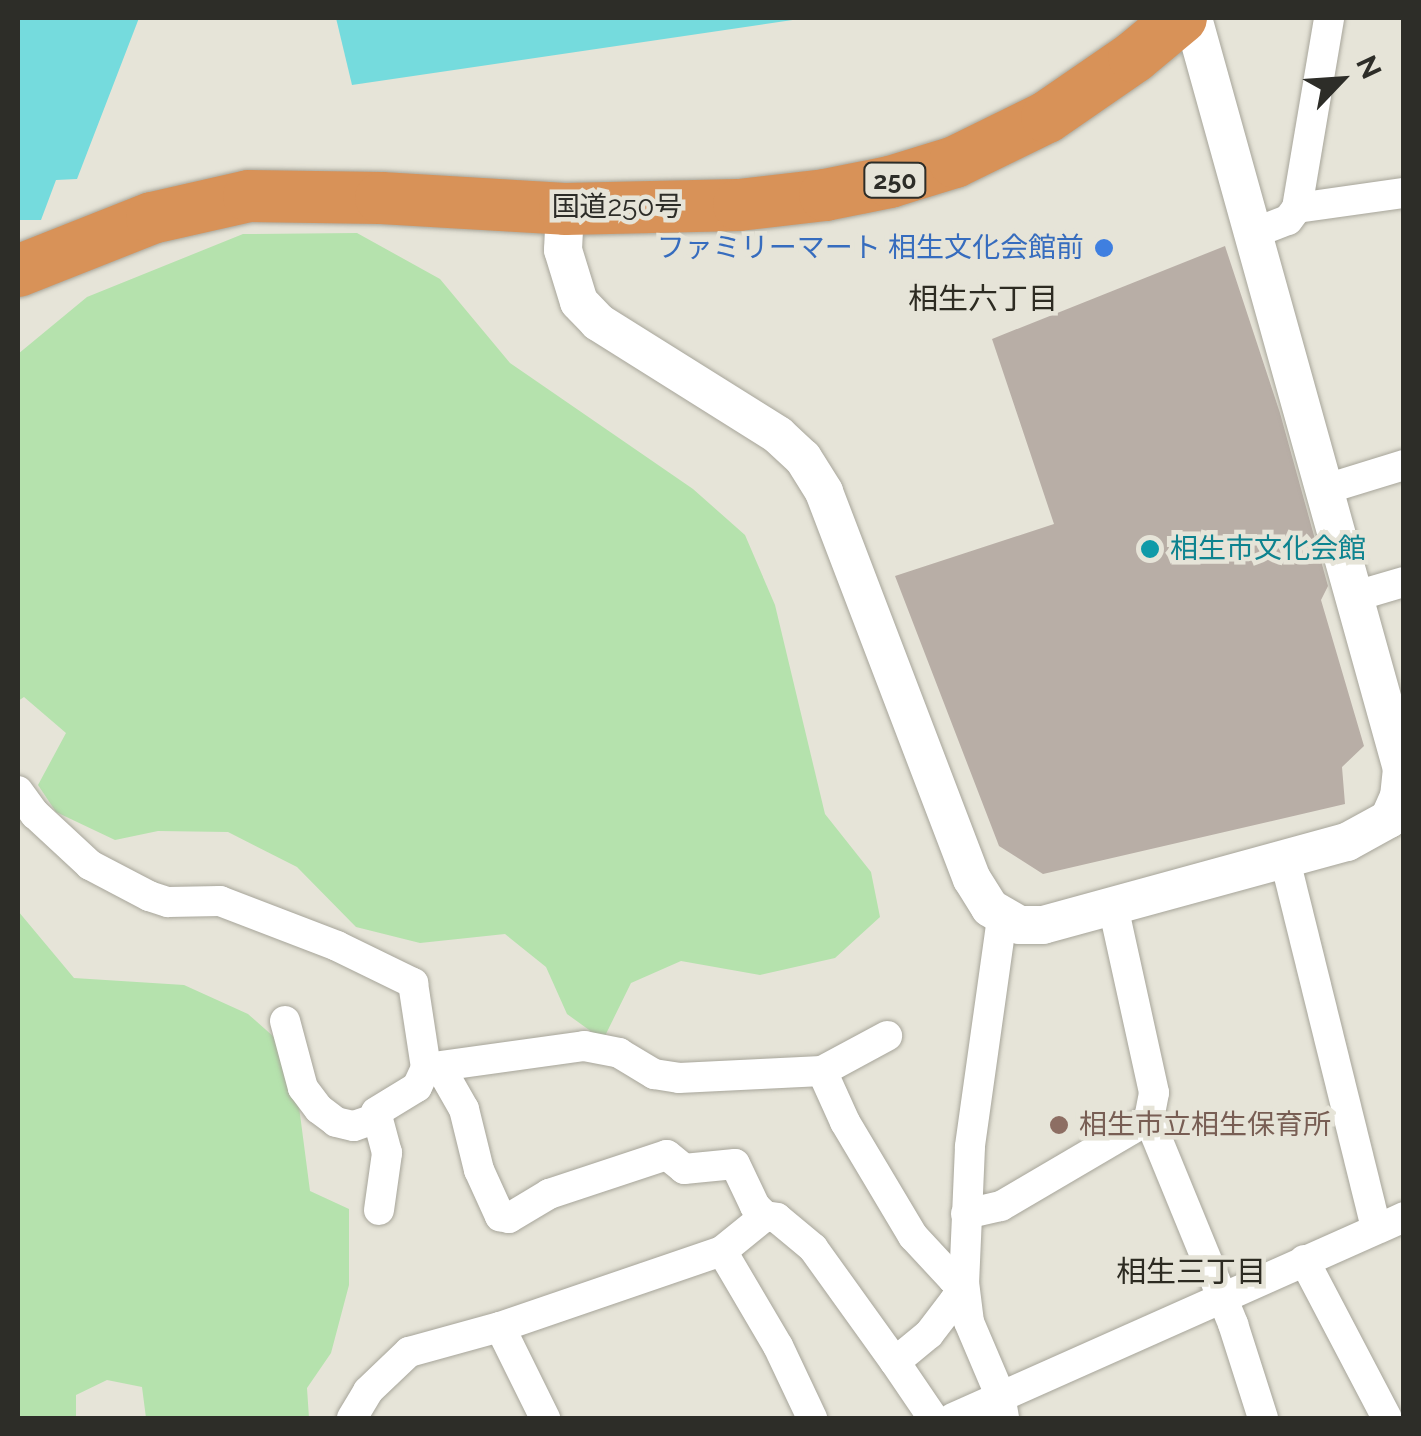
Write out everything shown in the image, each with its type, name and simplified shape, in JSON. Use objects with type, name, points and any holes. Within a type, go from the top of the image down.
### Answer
[{"type":"highway","name":"国道250号","points":[[18,271],[152,218],[249,196],[366,197],[565,209],[782,201],[890,182],[1001,142],[1081,96],[1181,18]]},
{"type":"street","points":[[565,209],[563,250],[579,302],[598,322],[778,435],[803,458],[824,492],[972,879],[990,908],[1020,925],[1043,924],[1285,860],[1378,829],[1401,798],[1402,769],[1393,688],[1356,596],[1270,304],[1254,232],[1193,18]]},
{"type":"street","points":[[1254,232],[1288,220],[1297,208],[1329,18]]},
{"type":"street","points":[[1297,208],[1404,192]]},
{"type":"street","points":[[1326,489],[1404,465]]},
{"type":"street","points":[[1356,596],[1404,582]]},
{"type":"street","points":[[18,791],[90,865],[149,896],[168,902],[220,901],[337,946],[413,983],[433,1068],[464,1108],[479,1170],[500,1216],[509,1218],[575,1183],[667,1155],[684,1169],[735,1164],[755,1206],[765,1216],[777,1218],[813,1248],[934,1418]]},
{"type":"street","points":[[953,1418],[1002,1407],[1221,1298],[1390,1223],[1285,860]]},
{"type":"street","points":[[1113,906],[1154,1094],[1149,1119],[1252,1376],[1263,1418]]},
{"type":"street","points":[[1002,918],[970,1147],[964,1290],[1002,1407]]},
{"type":"street","points":[[284,1021],[303,1088],[319,1109],[336,1122],[354,1126],[374,1119],[386,1104],[417,1088],[433,1068],[584,1046],[619,1053],[654,1074],[679,1078],[822,1072],[887,1036]]},
{"type":"street","points":[[822,1072],[846,1122],[913,1236],[964,1290]]},
{"type":"street","points":[[374,1119],[387,1153],[379,1210]]},
{"type":"street","points":[[966,1214],[1000,1206],[1149,1119]]},
{"type":"street","points":[[352,1418],[368,1391],[409,1352],[500,1326],[722,1250],[765,1216]]},
{"type":"street","points":[[722,1250],[778,1346],[812,1418]]},
{"type":"street","points":[[1304,1260],[1387,1418]]},
{"type":"street","points":[[894,1362],[929,1334],[964,1290]]},
{"type":"street","points":[[500,1326],[544,1418]]},
{"type":"green space","points":[[357,233],[440,279],[510,363],[693,489],[745,535],[775,605],[825,814],[871,872],[880,917],[835,958],[760,975],[681,961],[631,983],[603,1040],[567,1014],[546,967],[505,934],[420,943],[356,927],[297,867],[228,832],[158,831],[115,840],[56,812],[38,785],[66,733],[24,697],[18,701],[18,354],[87,297],[243,234]]},
{"type":"green space","points":[[18,911],[74,978],[184,985],[248,1014],[292,1053],[310,1191],[349,1209],[349,1285],[331,1353],[307,1388],[309,1418],[146,1418],[142,1387],[107,1380],[76,1395],[76,1418],[18,1418]]},
{"type":"water","points":[[18,18],[139,18],[77,179],[56,180],[41,220],[18,220]]},
{"type":"water","points":[[336,18],[806,18],[352,85]]},
{"type":"building","name":"相生市文化会館","points":[[1225,246],[1280,413],[1328,586],[1321,600],[1364,746],[1342,767],[1345,804],[1043,874],[999,846],[895,576],[1054,524],[992,339]]},
{"type":"place","name":"ファミリーマート 相生文化会館前","points":[[1104,248]]},
{"type":"place","name":"相生市文化会館","points":[[1150,549]]},
{"type":"place","name":"相生市立相生保育所","points":[[1059,1125]]},
{"type":"district","name":"相生六丁目","points":[[983,299]]},
{"type":"district","name":"相生三丁目","points":[[1191,1272]]}]
